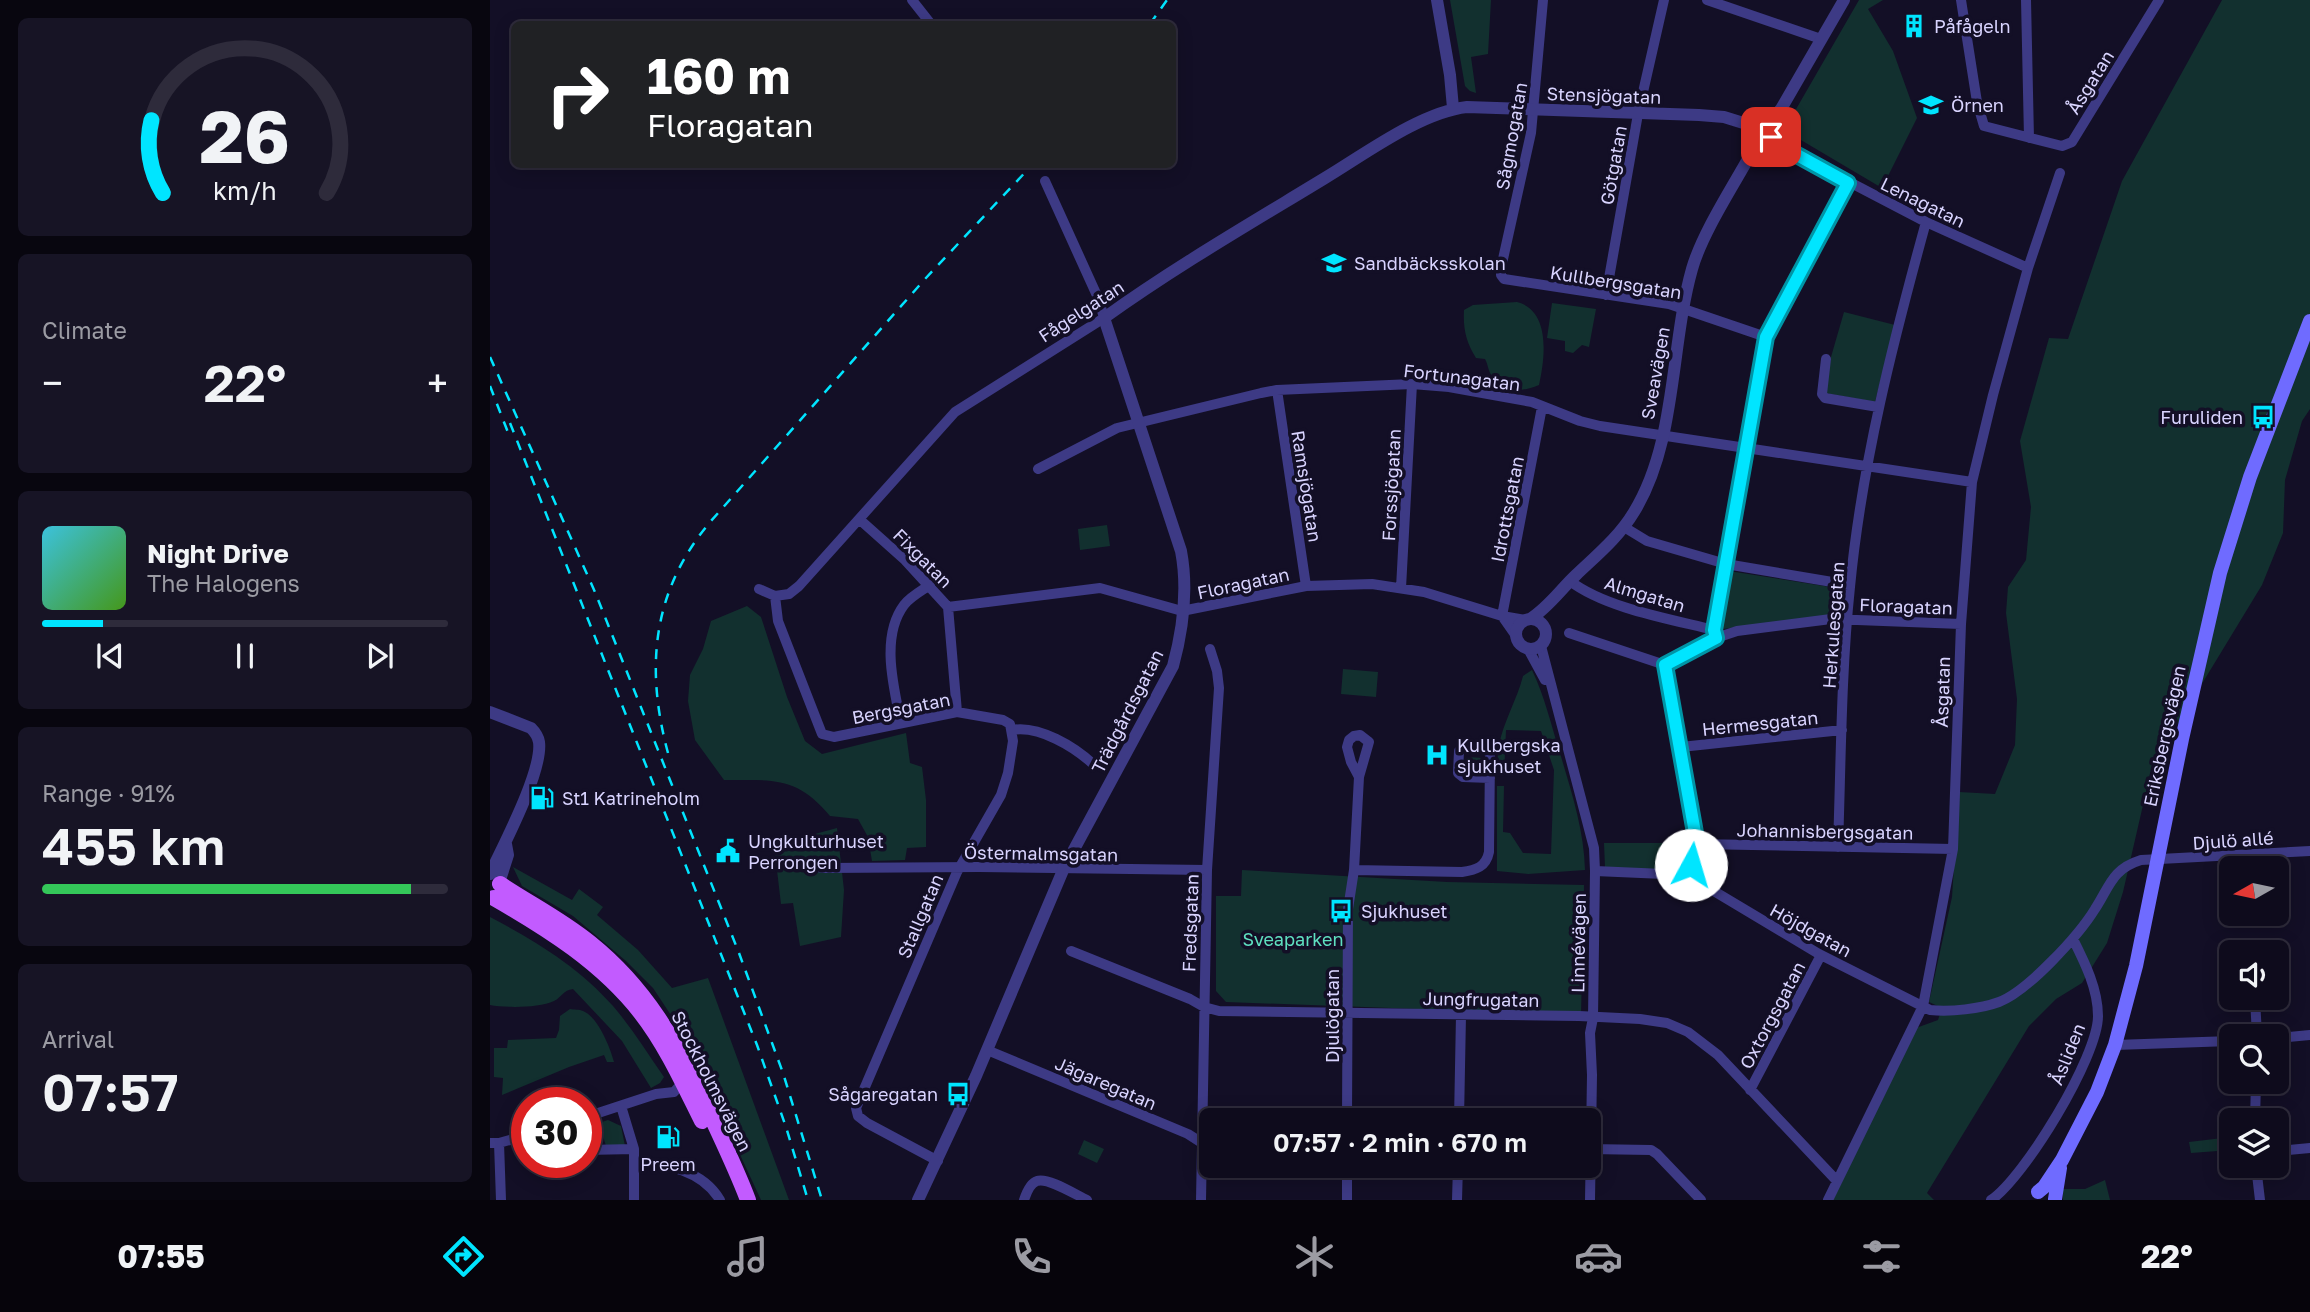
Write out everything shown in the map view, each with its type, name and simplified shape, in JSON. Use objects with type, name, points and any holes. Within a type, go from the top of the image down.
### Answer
[{"type":"main road","name":"Eriksbergsvägen","points":[[2032,1196],[2044,1187],[2062,1160],[2097,1092],[2115,1045],[2136,966],[2182,738],[2220,573],[2250,477],[2306,344],[2310,321]]},
{"type":"main road","name":"Stockholmsvägen","points":[[494,886],[621,990],[688,1081],[748,1200]]},
{"type":"main road","name":"Stockholmsvägen","points":[[688,1081],[738,1200]]},
{"type":"main road","name":"Eriksbergsvägen","points":[[2055,1199],[2062,1160]]},
{"type":"main road","points":[[2032,1196],[2046,1192],[2055,1199]]},
{"type":"street","points":[[912,0],[929,21]]},
{"type":"street","points":[[1437,0],[1453,108]]},
{"type":"street","name":"Sågmogatan","points":[[1501,275],[1535,109],[1543,0]]},
{"type":"street","name":"Götgatan","points":[[1606,295],[1638,114],[1664,0]]},
{"type":"street","points":[[1707,0],[1729,3],[1821,39]]},
{"type":"street","points":[[1769,123],[1781,109],[1844,0]]},
{"type":"street","points":[[1961,0],[1980,119],[1984,127],[2029,138],[2026,0]]},
{"type":"street","name":"Åsgatan","points":[[2029,138],[2062,146],[2072,142],[2160,0]]},
{"type":"street","name":"Stensjögatan","points":[[1453,108],[1724,117],[1744,121],[1753,126]]},
{"type":"street","name":"Fågelgatan","points":[[775,596],[789,594],[799,586],[955,412],[1246,225],[1384,142],[1453,108]]},
{"type":"street","points":[[1760,121],[1769,123],[1773,130],[1771,137],[1765,142],[1758,141],[1752,133],[1753,126],[1760,121]]},
{"type":"street","name":"Lenagatan","points":[[1771,137],[1788,150],[1848,183],[2028,268]]},
{"type":"street","name":"Sveavägen","points":[[1528,620],[1624,527],[1642,498],[1654,469],[1662,436],[1696,256],[1758,141]]},
{"type":"street","name":"Åsgatan","points":[[1828,1200],[1923,1006],[1952,849],[1961,624],[1972,482],[2028,268],[2060,173]]},
{"type":"street","name":"Trädgårdsgatan","points":[[918,1200],[988,1050],[1064,868],[1173,666],[1180,641],[1185,573],[1181,551],[1099,300],[1045,181]]},
{"type":"street","points":[[1715,634],[1766,337],[1848,183]]},
{"type":"street","name":"Herkulesgatan","points":[[1838,847],[1847,620],[1866,466],[1878,407],[1926,222]]},
{"type":"street","name":"Kullbergsgatan","points":[[1501,275],[1511,282],[1685,308],[1766,337]]},
{"type":"street","points":[[1826,359],[1822,394],[1825,398],[1878,407]]},
{"type":"street","name":"Fortunagatan","points":[[1038,468],[1117,428],[1277,390],[1412,384],[1448,387],[1532,402],[1600,426],[1972,482]]},
{"type":"street","name":"Forssjögatan","points":[[1401,588],[1412,384]]},
{"type":"street","name":"Ramsjögatan","points":[[1277,390],[1306,586]]},
{"type":"street","name":"Idrottsgatan","points":[[1502,616],[1542,407]]},
{"type":"street","name":"Fixgatan","points":[[859,519],[930,585],[948,607],[957,712]]},
{"type":"street","points":[[1624,527],[1647,541],[1726,564],[1850,585]]},
{"type":"street","name":"Almgatan","points":[[1570,581],[1584,592],[1606,601],[1715,634]]},
{"type":"street","name":"Floragatan","points":[[948,607],[1100,588],[1182,611],[1306,586],[1337,583],[1401,588],[1439,596],[1502,616],[1528,620]]},
{"type":"street","points":[[901,723],[891,674],[891,645],[902,608],[930,585]]},
{"type":"street","points":[[759,589],[775,596]]},
{"type":"street","name":"Sveavägen","points":[[1545,628],[1558,593]]},
{"type":"street","name":"Bergsgatan","points":[[775,596],[778,621],[823,735],[834,737],[957,712],[1003,720],[1010,724],[1012,730],[1023,728],[1038,731],[1082,754],[1094,765]]},
{"type":"street","points":[[1502,616],[1521,646],[1528,649],[1541,646],[1547,636],[1540,621],[1528,620],[1518,626],[1516,636]]},
{"type":"street","name":"Floragatan","points":[[1665,665],[1715,634],[1779,625],[1831,619],[1961,624]]},
{"type":"street","points":[[1569,634],[1665,665],[1697,844],[1687,875]]},
{"type":"street","name":"Linnévägen","points":[[1541,646],[1591,832],[1595,872],[1590,1108]]},
{"type":"street","name":"Fredsgatan","points":[[1205,1108],[1204,1007],[1207,870],[1219,688],[1210,649]]},
{"type":"street","name":"Linnévägen","points":[[1528,649],[1552,692]]},
{"type":"street","points":[[490,712],[531,728],[539,742],[537,758],[506,844],[508,855],[494,886]]},
{"type":"street","name":"Stallgatan","points":[[938,1161],[858,1116],[856,1110],[960,867],[1001,795],[1011,757],[1012,730]]},
{"type":"street","name":"Hermesgatan","points":[[1681,747],[1842,730]]},
{"type":"street","name":"Djulögatan","points":[[1348,1108],[1348,909],[1354,870],[1359,777]]},
{"type":"street","points":[[1354,870],[1462,872],[1484,864],[1489,852],[1490,778]]},
{"type":"street","name":"Johannisbergsgatan","points":[[1697,844],[1952,849]]},
{"type":"street","name":"Djulö allé","points":[[2157,861],[2310,851]]},
{"type":"street","points":[[1923,1006],[1940,1011],[2000,1002],[2027,983],[2073,939],[2118,871],[2141,860],[2157,861]]},
{"type":"street","name":"Östermalmsgatan","points":[[790,864],[825,868],[1207,870]]},
{"type":"street","name":"Höjdgatan","points":[[1595,872],[1687,875],[1821,955],[1923,1006]]},
{"type":"street","name":"Åsliden","points":[[1991,1200],[2011,1182],[2071,1091],[2095,1034],[2098,1017],[2096,996],[2073,939]]},
{"type":"street","name":"Jungfrugatan","points":[[1071,951],[1219,1011],[1655,1021],[1688,1032],[1718,1055],[1837,1181]]},
{"type":"street","name":"Oxtorgsgatan","points":[[1751,1090],[1821,955]]},
{"type":"street","points":[[1459,1108],[1461,1015]]},
{"type":"street","points":[[2289,1037],[2310,1035]]},
{"type":"street","points":[[2115,1045],[2219,1041]]},
{"type":"street","name":"Jägaregatan","points":[[988,1050],[1199,1140]]},
{"type":"street","points":[[602,1112],[656,1094],[674,1092],[688,1081]]},
{"type":"street","points":[[621,1106],[634,1149],[634,1200]]},
{"type":"street","points":[[495,1143],[500,1200]]},
{"type":"street","points":[[2289,1150],[2310,1148]]},
{"type":"street","points":[[602,1150],[634,1149]]},
{"type":"street","points":[[1601,1149],[1651,1150],[1701,1200]]},
{"type":"street","points":[[634,1162],[679,1168],[712,1188],[720,1200]]},
{"type":"street","name":"Fredsgatan","points":[[1202,1200],[1204,1178]]},
{"type":"street","points":[[1347,1178],[1347,1200]]},
{"type":"street","points":[[1457,1200],[1458,1178]]},
{"type":"street","name":"Linnévägen","points":[[1590,1178],[1590,1200]]},
{"type":"street","points":[[2257,1178],[2260,1200]]},
{"type":"street","points":[[1024,1200],[1032,1183],[1038,1180],[1048,1181],[1087,1200]]},
{"type":"green space","points":[[1450,0],[1491,0],[1488,54],[1471,57],[1476,93],[1465,86]]},
{"type":"green space","points":[[1859,0],[1883,0],[1868,9],[1893,51],[1917,118],[1882,188],[1784,130]]},
{"type":"green space","points":[[2222,0],[2310,0],[2310,409],[2302,421],[2285,480],[2283,533],[2262,585],[2152,766],[2123,892],[2107,943],[2082,983],[2056,999],[2029,1026],[1927,1193],[1934,1200],[1833,1200],[1916,1028],[1938,1020],[1942,1008],[1929,1002],[1952,897],[1959,792],[1995,794],[2015,745],[2017,699],[2006,613],[2008,587],[2026,560],[2031,507],[2020,441],[2049,338],[2068,339],[2122,181]]},
{"type":"green space","points":[[1517,302],[1536,315],[1544,349],[1539,385],[1513,390],[1497,382],[1485,359],[1476,358],[1465,329],[1464,310],[1473,305]]},
{"type":"green space","points":[[1552,303],[1596,309],[1589,347],[1582,345],[1573,353],[1565,351],[1565,341],[1547,338]]},
{"type":"green space","points":[[1844,312],[1895,325],[1875,402],[1825,393],[1831,357]]},
{"type":"green space","points":[[1107,525],[1110,546],[1080,550],[1078,529]]},
{"type":"green space","points":[[1729,571],[1843,589],[1841,611],[1830,615],[1723,629],[1720,624]]},
{"type":"green space","points":[[747,606],[761,617],[787,697],[805,741],[822,754],[906,733],[910,763],[922,767],[926,800],[926,847],[907,848],[905,860],[872,861],[868,837],[858,819],[830,816],[806,794],[783,783],[724,780],[695,740],[688,701],[690,675],[703,649],[711,621]]},
{"type":"green space","points":[[1343,669],[1378,672],[1376,697],[1341,694]]},
{"type":"green space","points":[[1532,670],[1544,701],[1580,825],[1585,870],[1528,874],[1497,871],[1497,786],[1504,786],[1503,832],[1510,833],[1523,853],[1551,854],[1554,770],[1541,731],[1506,730],[1504,775],[1497,775],[1498,749],[1504,728],[1523,676]]},
{"type":"green space","points":[[1467,757],[1483,758],[1485,770],[1481,775],[1463,772],[1464,760]]},
{"type":"green space","points":[[837,828],[844,890],[841,937],[800,946],[793,903],[781,904],[774,845]]},
{"type":"green space","points":[[1604,843],[1689,843],[1684,866],[1674,872],[1605,867]]},
{"type":"green space","points":[[513,867],[572,900],[579,889],[603,907],[597,915],[638,950],[672,988],[708,978],[789,1200],[761,1200],[686,1038],[653,988],[573,916],[522,886]]},
{"type":"green space","name":"Sveaparken","points":[[1242,870],[1447,882],[1584,885],[1581,1015],[1226,1002],[1216,991],[1216,896],[1241,896]]},
{"type":"green space","points":[[490,917],[555,956],[600,992],[627,1023],[664,1077],[660,1083],[651,1088],[622,1041],[573,989],[554,1001],[540,1005],[490,1005]]},
{"type":"green space","points":[[570,1009],[583,1011],[594,1019],[614,1062],[607,1062],[604,1055],[521,1087],[511,1087],[511,1091],[502,1095],[503,1078],[494,1077],[494,1048],[507,1048],[508,1040],[556,1038],[560,1016]]},
{"type":"green space","points":[[608,1120],[621,1126],[625,1146],[606,1146],[602,1122]]},
{"type":"green space","points":[[2219,1138],[2219,1151],[2191,1153],[2189,1142]]},
{"type":"green space","points":[[1084,1140],[1104,1149],[1097,1163],[1078,1154]]},
{"type":"green space","points":[[2105,1180],[2110,1200],[2063,1200],[2063,1189],[2085,1189]]},
{"type":"railway","points":[[1152,21],[1167,0]]},
{"type":"railway","points":[[668,753],[657,691],[659,631],[665,602],[691,547],[925,279],[1029,168]]},
{"type":"railway","points":[[490,357],[595,592],[739,953],[783,1073],[822,1200]]},
{"type":"railway","points":[[490,386],[509,435]]},
{"type":"railway","points":[[510,423],[757,1045],[808,1200]]},
{"type":"place","name":"Påfågeln","points":[[1914,26]]},
{"type":"place","name":"Örnen","points":[[1931,105]]},
{"type":"place","name":"Sandbäcksskolan","points":[[1334,263]]},
{"type":"place","name":"Furuliden","points":[[2263,417]]},
{"type":"place","name":"Kullbergska sjukhuset","points":[[1437,755]]},
{"type":"place","name":"St1 Katrineholm","points":[[542,798]]},
{"type":"place","name":"Ungkulturhuset Perrongen","points":[[728,851]]},
{"type":"place","name":"Sjukhuset","points":[[1341,911]]},
{"type":"place","name":"Sågaregatan","points":[[958,1094]]},
{"type":"place","name":"Preem","points":[[668,1137]]},
{"type":"route","points":[[1691,865],[1697,844],[1665,665],[1716,638],[1714,630],[1766,337],[1848,183],[1788,150],[1771,137]]}]
